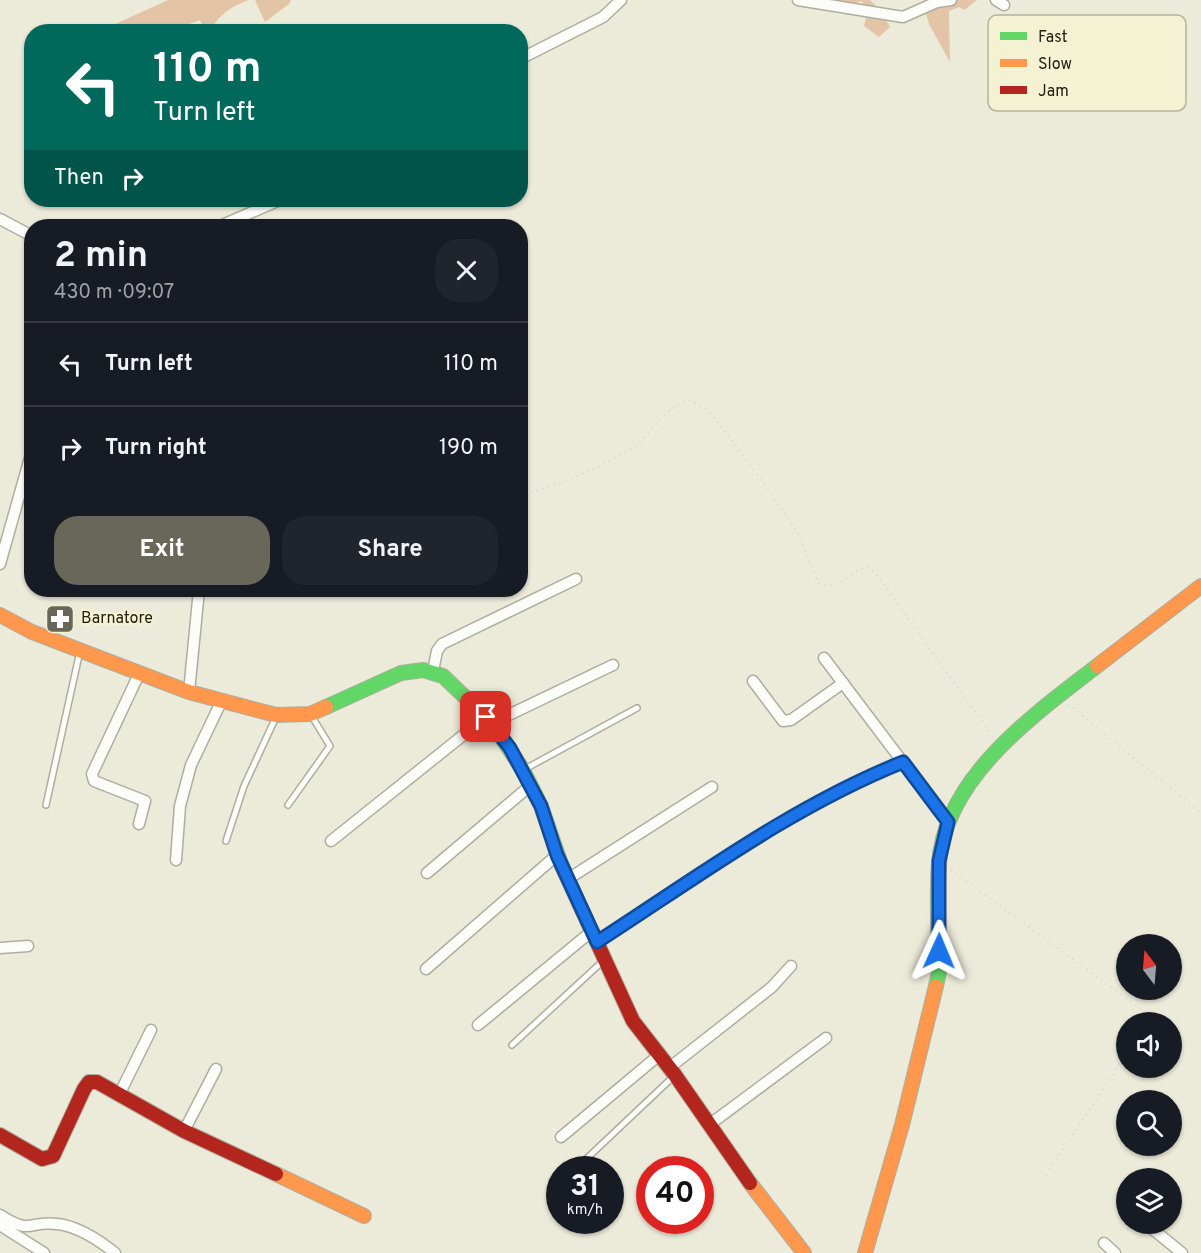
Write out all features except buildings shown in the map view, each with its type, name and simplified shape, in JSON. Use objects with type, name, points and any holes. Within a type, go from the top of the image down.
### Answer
[{"type":"street","points":[[528,55],[603,17],[621,0]]},
{"type":"street","points":[[798,0],[903,17],[937,2],[951,0]]},
{"type":"street","points":[[236,219],[264,207]]},
{"type":"street","points":[[0,219],[24,232]]},
{"type":"street","points":[[0,564],[24,478]]},
{"type":"street","points":[[433,671],[437,651],[442,644],[576,579]]},
{"type":"street","points":[[865,1253],[876,1223],[917,1071],[939,972],[939,861],[948,822],[961,796],[1000,746],[1201,586]]},
{"type":"street","points":[[189,692],[198,597]]},
{"type":"street","points":[[0,615],[80,651],[139,674],[189,692],[276,715],[310,714],[401,673],[433,671],[443,676],[489,720],[523,770],[541,806],[557,855],[633,1021],[658,1056],[672,1071],[768,1209],[804,1253]]},
{"type":"street","points":[[824,658],[948,822]]},
{"type":"street","points":[[331,841],[489,720],[613,665]]},
{"type":"street","points":[[139,674],[92,774],[94,781],[145,801],[139,824]]},
{"type":"street","points":[[753,681],[783,721],[791,720],[843,683]]},
{"type":"street","points":[[176,860],[180,806],[191,765],[222,700]]},
{"type":"street","points":[[478,1025],[594,937],[765,833],[860,781],[903,762]]},
{"type":"street","points":[[427,873],[531,786]]},
{"type":"street","points":[[568,879],[712,787]]},
{"type":"street","points":[[426,969],[557,855]]},
{"type":"street","points":[[0,948],[28,946]]},
{"type":"street","points":[[672,1071],[772,987],[791,966]]},
{"type":"street","points":[[118,1095],[151,1030]]},
{"type":"street","points":[[710,1125],[826,1038]]},
{"type":"street","points":[[561,1137],[658,1056]]},
{"type":"street","points":[[184,1131],[216,1069]]},
{"type":"street","points":[[0,1135],[42,1159],[48,1159],[53,1156],[89,1082],[97,1082],[184,1131],[364,1216]]},
{"type":"street","points":[[0,1215],[25,1228],[58,1224],[98,1240],[116,1253]]},
{"type":"street","points":[[0,1225],[44,1253]]},
{"type":"street","points":[[1159,1234],[1182,1253]]},
{"type":"street","points":[[1104,1243],[1115,1253]]},
{"type":"lane","points":[[46,805],[80,651]]},
{"type":"lane","points":[[523,770],[637,708]]},
{"type":"lane","points":[[288,805],[330,746],[310,714]]},
{"type":"lane","points":[[226,841],[244,786],[276,715]]},
{"type":"lane","points":[[512,1045],[604,959]]},
{"type":"lane","points":[[589,1156],[672,1071]]},
{"type":"path","points":[[528,494],[594,468],[640,442],[680,402],[691,400],[709,411],[758,475],[798,533],[819,584],[828,587],[839,584],[857,570],[867,567],[876,574],[1000,746]]},
{"type":"path","points":[[1059,697],[1201,813]]},
{"type":"path","points":[[939,861],[1145,1012]]},
{"type":"path","points":[[1046,1174],[1116,1070]]},
{"type":"shaded area","points":[[168,0],[249,0],[228,11],[215,24],[202,24],[200,20],[189,24],[115,24]]},
{"type":"shaded area","points":[[255,0],[291,0],[265,22]]},
{"type":"shaded area","points":[[828,0],[870,0],[882,12],[890,27],[879,37],[864,26],[867,14],[862,1],[845,7]]},
{"type":"shaded area","points":[[959,0],[977,0],[964,10],[959,7],[949,11],[950,62],[929,24],[924,7]]},
{"type":"traffic: fast","points":[[936,986],[939,972],[939,863],[945,832],[958,803],[975,776],[997,750],[1047,705],[1097,666]]},
{"type":"traffic: fast","points":[[326,707],[401,673],[423,670],[443,676],[492,723],[523,770],[541,806],[561,864]]},
{"type":"traffic: slow","points":[[1097,666],[1201,586]]},
{"type":"traffic: slow","points":[[0,615],[32,632],[189,692],[276,715],[310,714],[326,707]]},
{"type":"traffic: slow","points":[[865,1253],[902,1125],[936,986]]},
{"type":"traffic: slow","points":[[276,1174],[364,1216]]},
{"type":"traffic: slow","points":[[750,1183],[804,1253]]},
{"type":"traffic: jam","points":[[561,864],[633,1021],[675,1075],[750,1183]]},
{"type":"traffic: jam","points":[[0,1135],[42,1159],[53,1156],[84,1089],[89,1082],[97,1082],[184,1131],[276,1174]]},
{"type":"place","name":"Barnatore","points":[[60,619]]},
{"type":"route","points":[[486,717],[510,748],[541,806],[546,828],[557,855],[597,942],[704,870],[765,833],[870,776],[903,762],[948,822],[939,861],[939,951]]}]
